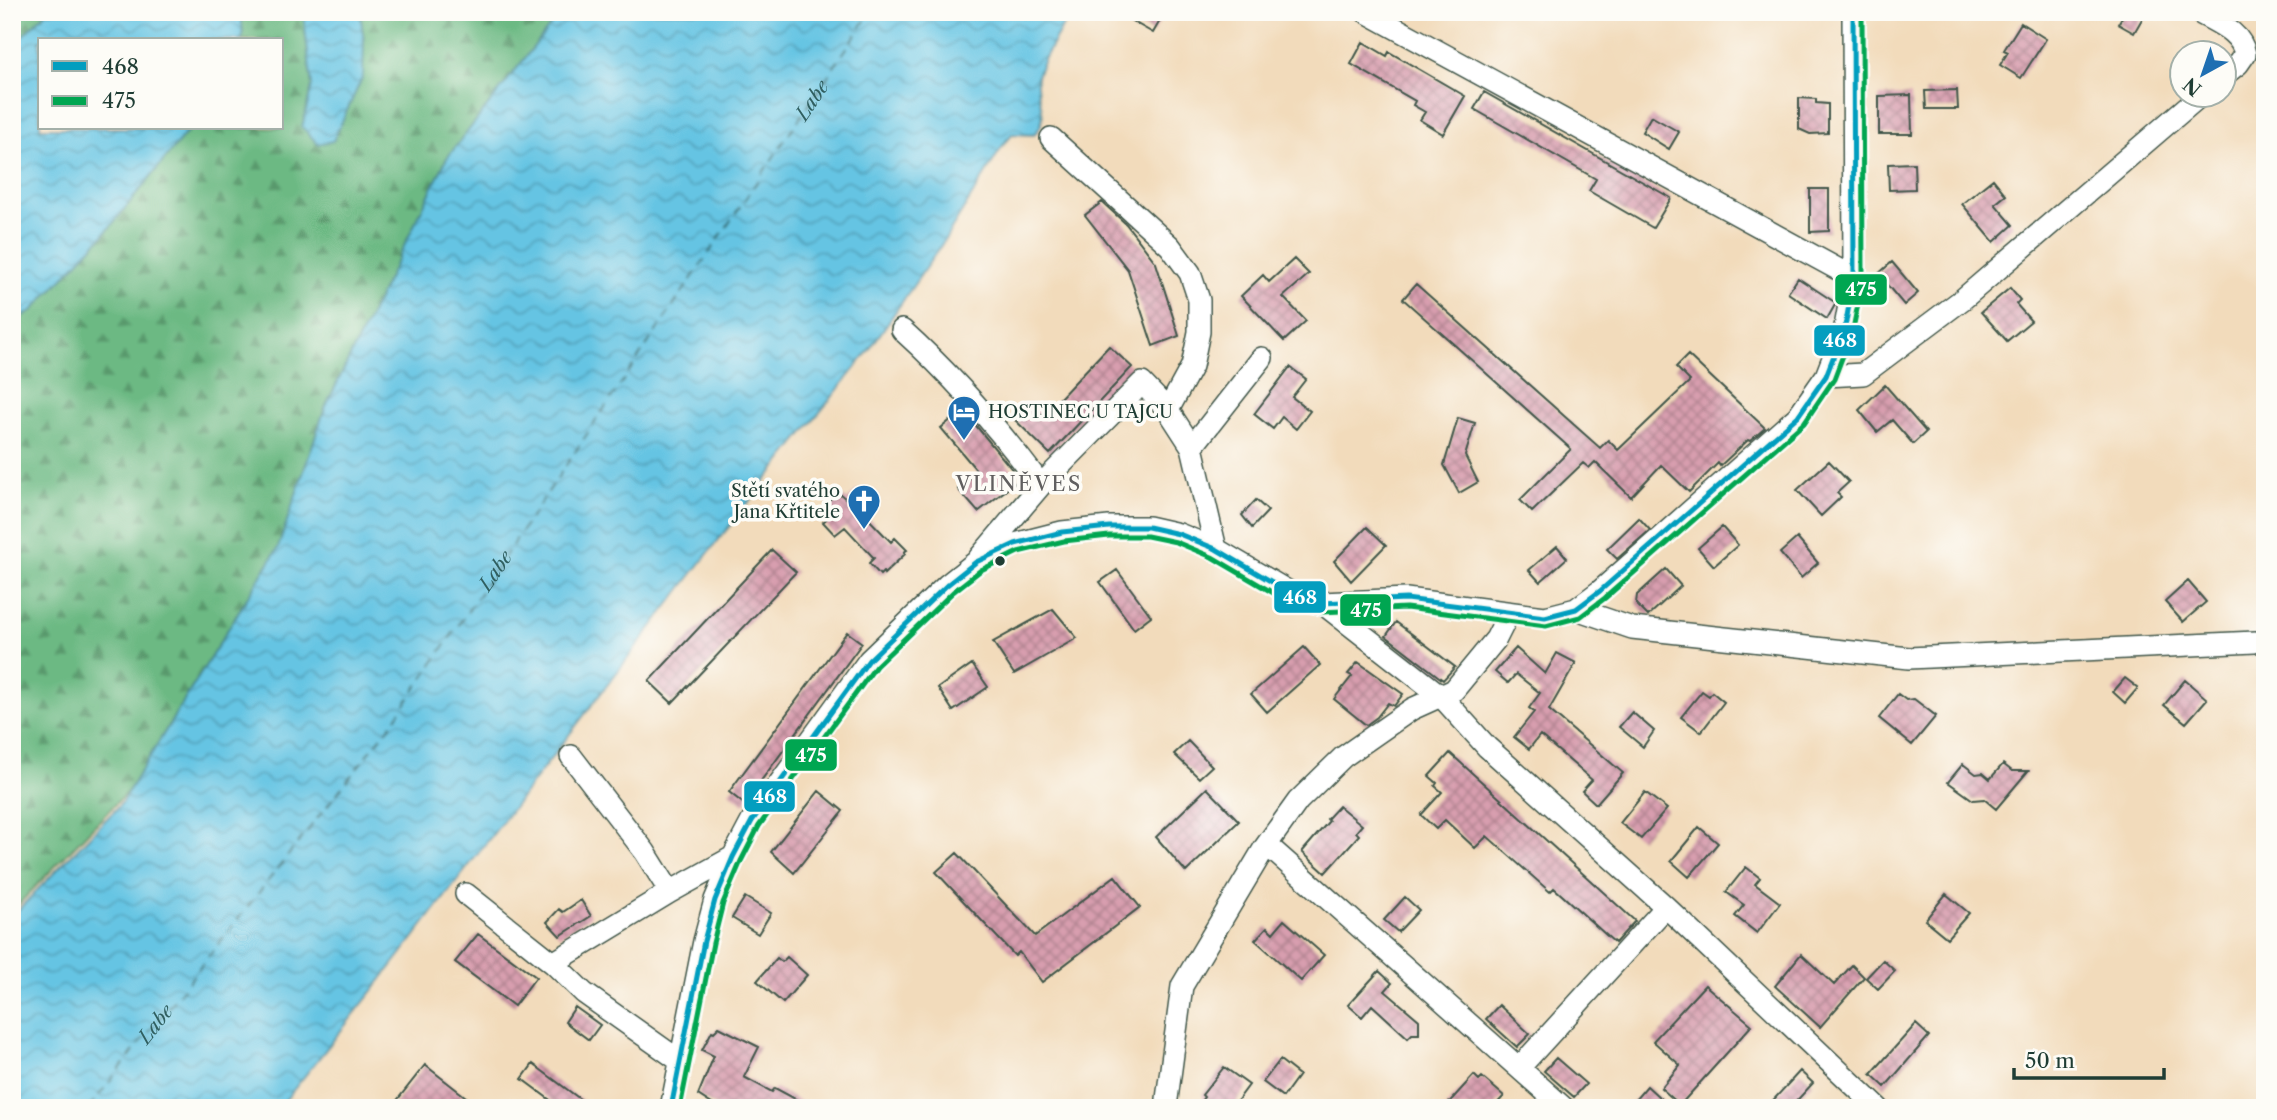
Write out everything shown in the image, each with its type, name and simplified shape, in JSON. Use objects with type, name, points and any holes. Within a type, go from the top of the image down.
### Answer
[{"type":"street","points":[[1366,12],[1853,278]]},
{"type":"street","points":[[976,562],[1015,544],[1062,532],[1109,527],[1149,527],[1179,534],[1216,549],[1296,596],[1322,603],[1406,599],[1545,617],[1576,609],[1601,591],[1798,416],[1826,376],[1845,327],[1853,278],[1853,12]]},
{"type":"street","points":[[2198,12],[2233,33],[2243,43],[2245,54],[2238,64]]},
{"type":"street","points":[[1826,376],[1863,374],[1963,299],[2186,108]]},
{"type":"street","points":[[1051,138],[1170,246],[1190,273],[1199,300],[1199,332],[1192,366],[1168,410]]},
{"type":"street","points":[[902,330],[934,359],[1004,435],[1041,485]]},
{"type":"street","points":[[1192,447],[1262,359]]},
{"type":"street","points":[[671,1108],[704,941],[715,900],[733,856],[752,821],[869,660],[931,599],[976,562],[1041,485],[1142,383],[1168,410],[1192,447],[1216,549]]},
{"type":"street","points":[[1322,603],[1441,696],[1487,747],[1666,907],[1878,1108]]},
{"type":"street","points":[[1576,609],[1632,628],[1909,658],[2255,642]]},
{"type":"street","points":[[1167,1099],[1182,986],[1267,845],[1298,800],[1343,757],[1412,709],[1454,690],[1496,639],[1509,613]]},
{"type":"street","points":[[571,756],[645,852],[670,892]]},
{"type":"street","points":[[1267,845],[1564,1108]]},
{"type":"street","points":[[553,963],[733,856]]},
{"type":"street","points":[[466,894],[553,963],[584,993],[680,1061]]},
{"type":"street","points":[[1519,1068],[1666,907]]},
{"type":"green space","points":[[12,12],[47,12],[12,46]]},
{"type":"green space","points":[[241,12],[303,12],[312,86],[302,127],[364,42],[360,12],[561,12],[447,158],[325,408],[278,548],[129,790],[12,911],[12,323],[33,310],[105,233],[188,130],[284,130],[284,38],[242,38]]},
{"type":"water","points":[[47,12],[241,12],[242,38],[38,38],[38,130],[188,130],[105,233],[33,310],[12,323],[12,46]]},
{"type":"water","points":[[303,12],[360,12],[364,42],[363,76],[333,141],[318,144],[302,127],[312,86]]},
{"type":"water","name":"Labe","points":[[561,12],[1071,12],[1037,77],[1043,114],[1034,135],[1012,134],[1005,142],[944,241],[867,353],[713,547],[375,988],[279,1108],[12,1108],[12,916],[120,805],[278,548],[325,408],[447,158]]},
{"type":"building","points":[[1116,12],[1165,12],[1153,33]]},
{"type":"building","points":[[2125,12],[2146,12],[2134,33],[2118,24]]},
{"type":"building","points":[[2021,23],[2046,39],[2021,78],[2000,65],[2008,52],[2004,50]]},
{"type":"building","points":[[1363,42],[1387,56],[1389,52],[1465,96],[1443,134],[1420,120],[1425,112],[1413,105],[1415,101],[1351,64]]},
{"type":"building","points":[[1957,90],[1958,109],[1926,109],[1925,91]]},
{"type":"building","points":[[1484,92],[1671,198],[1653,228],[1589,191],[1596,179],[1474,109]]},
{"type":"building","points":[[1911,95],[1912,134],[1879,134],[1879,96]]},
{"type":"building","points":[[1799,98],[1816,99],[1816,103],[1828,104],[1828,133],[1810,134],[1799,129]]},
{"type":"building","points":[[1651,116],[1679,132],[1669,149],[1642,132]]},
{"type":"building","points":[[1914,163],[1915,189],[1889,190],[1888,164]]},
{"type":"building","points":[[1993,179],[2006,195],[1995,204],[2013,225],[1994,242],[1962,204]]},
{"type":"building","points":[[1810,189],[1829,189],[1829,231],[1810,232]]},
{"type":"building","points":[[1102,202],[1126,224],[1156,263],[1179,336],[1153,346],[1128,270],[1085,215]]},
{"type":"building","points":[[1294,259],[1309,274],[1283,297],[1306,321],[1284,341],[1241,296],[1263,275],[1269,282]]},
{"type":"building","points":[[1892,262],[1918,293],[1904,305],[1878,274]]},
{"type":"building","points":[[1798,278],[1836,303],[1827,319],[1788,293]]},
{"type":"building","points":[[1416,284],[1600,448],[1608,440],[1618,450],[1690,381],[1676,367],[1688,355],[1765,428],[1720,466],[1718,463],[1689,492],[1661,465],[1631,497],[1595,462],[1589,468],[1583,463],[1532,512],[1520,500],[1571,449],[1403,299]]},
{"type":"building","points":[[2010,288],[2020,300],[2016,304],[2031,321],[2007,341],[1981,312]]},
{"type":"building","points":[[1109,346],[1132,367],[1050,454],[1014,419],[1030,403],[1043,416]]},
{"type":"building","points":[[1290,367],[1306,379],[1292,397],[1310,411],[1296,429],[1282,417],[1273,429],[1254,414]]},
{"type":"building","points":[[1885,385],[1926,432],[1913,444],[1892,420],[1877,432],[1859,410]]},
{"type":"building","points":[[963,410],[1020,479],[978,512],[958,489],[978,472],[941,428]]},
{"type":"building","points":[[1458,418],[1475,423],[1465,456],[1478,482],[1459,493],[1444,465]]},
{"type":"building","points":[[1829,461],[1849,482],[1837,493],[1841,497],[1821,516],[1797,490]]},
{"type":"building","name":"Stětí svatého Jana Křtitele","points":[[857,490],[870,504],[861,511],[891,542],[895,538],[907,550],[884,574],[883,572],[880,575],[869,563],[874,558],[845,527],[835,535],[823,522],[834,512],[826,503],[838,492],[847,500]]},
{"type":"building","points":[[1256,500],[1268,511],[1252,528],[1242,515]]},
{"type":"building","points":[[1639,518],[1650,530],[1617,559],[1607,549]]},
{"type":"building","points":[[1367,527],[1386,545],[1351,581],[1334,561]]},
{"type":"building","points":[[1722,527],[1738,545],[1714,566],[1698,548]]},
{"type":"building","points":[[1797,538],[1818,563],[1801,578],[1780,553]]},
{"type":"building","points":[[1557,546],[1567,558],[1540,582],[1529,570]]},
{"type":"building","points":[[772,550],[796,572],[672,703],[649,681]]},
{"type":"building","points":[[1666,569],[1681,586],[1648,616],[1636,604],[1637,595]]},
{"type":"building","points":[[1117,570],[1151,616],[1134,629],[1100,582]]},
{"type":"building","points":[[2188,581],[2206,602],[2183,622],[2165,602]]},
{"type":"building","points":[[1053,609],[1077,638],[1014,674],[993,642]]},
{"type":"building","points":[[1396,622],[1455,667],[1443,680],[1386,636]]},
{"type":"building","points":[[847,632],[862,643],[744,804],[729,792]]},
{"type":"building","points":[[1304,647],[1320,665],[1267,712],[1251,694]]},
{"type":"building","points":[[1516,648],[1545,674],[1557,653],[1576,663],[1549,710],[1623,773],[1596,804],[1582,791],[1592,780],[1540,735],[1529,749],[1514,737],[1534,712],[1529,708],[1540,693],[1516,674],[1508,683],[1495,672]]},
{"type":"building","points":[[1358,662],[1403,694],[1394,706],[1388,703],[1377,717],[1366,725],[1334,699],[1352,676],[1348,674]]},
{"type":"building","points":[[972,664],[988,687],[953,711],[938,688]]},
{"type":"building","points":[[2125,678],[2138,688],[2125,703],[2113,692]]},
{"type":"building","points":[[2185,680],[2207,699],[2186,723],[2164,705]]},
{"type":"building","points":[[1702,691],[1709,696],[1712,692],[1724,702],[1701,732],[1681,717]]},
{"type":"building","points":[[1898,694],[1906,700],[1914,699],[1936,716],[1912,745],[1879,718]]},
{"type":"building","points":[[1632,712],[1654,731],[1643,747],[1619,727]]},
{"type":"building","points":[[1188,741],[1212,766],[1199,778],[1174,754]]},
{"type":"building","points":[[1450,753],[1635,921],[1615,943],[1554,888],[1550,892],[1487,836],[1475,848],[1445,820],[1436,829],[1421,815],[1442,792],[1429,776]]},
{"type":"building","points":[[1963,764],[1976,774],[1983,773],[1990,779],[2003,764],[2012,771],[2028,771],[1996,809],[1984,799],[1973,800],[1948,782]]},
{"type":"building","points":[[1207,788],[1239,821],[1186,872],[1156,837]]},
{"type":"building","points":[[819,791],[843,811],[794,873],[771,852]]},
{"type":"building","points":[[1645,792],[1667,809],[1641,839],[1620,823]]},
{"type":"building","points":[[1339,806],[1362,825],[1356,832],[1359,835],[1325,873],[1302,852]]},
{"type":"building","points":[[1699,827],[1718,843],[1689,877],[1671,861]]},
{"type":"building","points":[[957,853],[1035,936],[1115,876],[1140,907],[1042,982],[1019,952],[1015,956],[936,872]]},
{"type":"building","points":[[1746,867],[1760,878],[1755,884],[1780,903],[1757,933],[1735,916],[1744,905],[1726,892]]},
{"type":"building","points":[[1946,894],[1969,913],[1947,938],[1925,920]]},
{"type":"building","points":[[745,897],[771,913],[758,934],[732,918]]},
{"type":"building","points":[[1405,897],[1419,910],[1398,932],[1384,920]]},
{"type":"building","points":[[581,900],[591,916],[560,936],[547,922],[559,909],[563,912]]},
{"type":"building","points":[[1284,920],[1324,955],[1301,981],[1255,940],[1267,927],[1273,933]]},
{"type":"building","points":[[478,934],[536,977],[514,1006],[455,962]]},
{"type":"building","points":[[1801,954],[1834,985],[1852,965],[1864,977],[1820,1027],[1775,986]]},
{"type":"building","points":[[787,957],[807,975],[783,1003],[757,981],[777,958],[782,962]]},
{"type":"building","points":[[1883,960],[1895,971],[1878,989],[1866,978]]},
{"type":"building","points":[[1379,971],[1392,983],[1385,991],[1419,1020],[1419,1034],[1412,1034],[1408,1038],[1372,1005],[1362,1017],[1348,1005]]},
{"type":"building","points":[[1705,985],[1752,1025],[1680,1105],[1661,1088],[1680,1065],[1653,1041]]},
{"type":"building","points":[[1499,1005],[1530,1034],[1517,1047],[1486,1019]]},
{"type":"building","points":[[575,1007],[600,1025],[589,1040],[565,1022]]},
{"type":"building","points":[[1916,1024],[1929,1036],[1885,1087],[1871,1074]]},
{"type":"building","points":[[719,1027],[759,1047],[744,1077],[772,1092],[775,1088],[812,1108],[718,1108],[698,1095],[714,1056],[702,1050],[712,1031]]},
{"type":"building","points":[[1556,1058],[1586,1084],[1574,1097],[1544,1071]]},
{"type":"building","points":[[1280,1060],[1299,1075],[1283,1097],[1263,1082]]},
{"type":"building","points":[[533,1064],[592,1108],[561,1108],[522,1079]]},
{"type":"building","points":[[425,1065],[480,1108],[391,1108]]},
{"type":"building","points":[[1224,1067],[1249,1085],[1232,1108],[1220,1101],[1215,1108],[1210,1108],[1201,1101],[1204,1097],[1202,1095]]},
{"type":"building","points":[[1800,1071],[1813,1083],[1790,1108],[1766,1108]]},
{"type":"building","points":[[1474,1075],[1479,1080],[1482,1077],[1504,1096],[1493,1108],[1444,1108]]},
{"type":"building","points":[[1647,1086],[1671,1108],[1628,1108]]},
{"type":"ferry route","points":[[89,1108],[394,721],[871,12]]},
{"type":"transit line","name":"468","points":[[671,1108],[704,941],[715,900],[752,821],[869,660],[947,585],[976,562],[1015,544],[1062,532],[1109,527],[1148,527],[1179,534],[1216,549],[1296,596],[1322,603],[1406,599],[1545,617],[1576,609],[1600,591],[1798,416],[1826,376],[1845,327],[1854,278],[1853,12]]},
{"type":"transit line","name":"475","points":[[680,1108],[723,903],[759,826],[876,666],[953,592],[981,570],[1018,552],[1064,541],[1109,536],[1147,536],[1176,542],[1212,557],[1292,604],[1321,612],[1406,608],[1546,626],[1580,617],[1605,598],[1804,423],[1834,379],[1853,329],[1863,279],[1862,12]]},
{"type":"place","name":"HOSTINEC U TAJCU","points":[[964,442]]},
{"type":"place","name":"Stětí svatého Jana Křtitele","points":[[864,531]]},
{"type":"district","name":"VLINĚVES","points":[[1019,483]]}]
